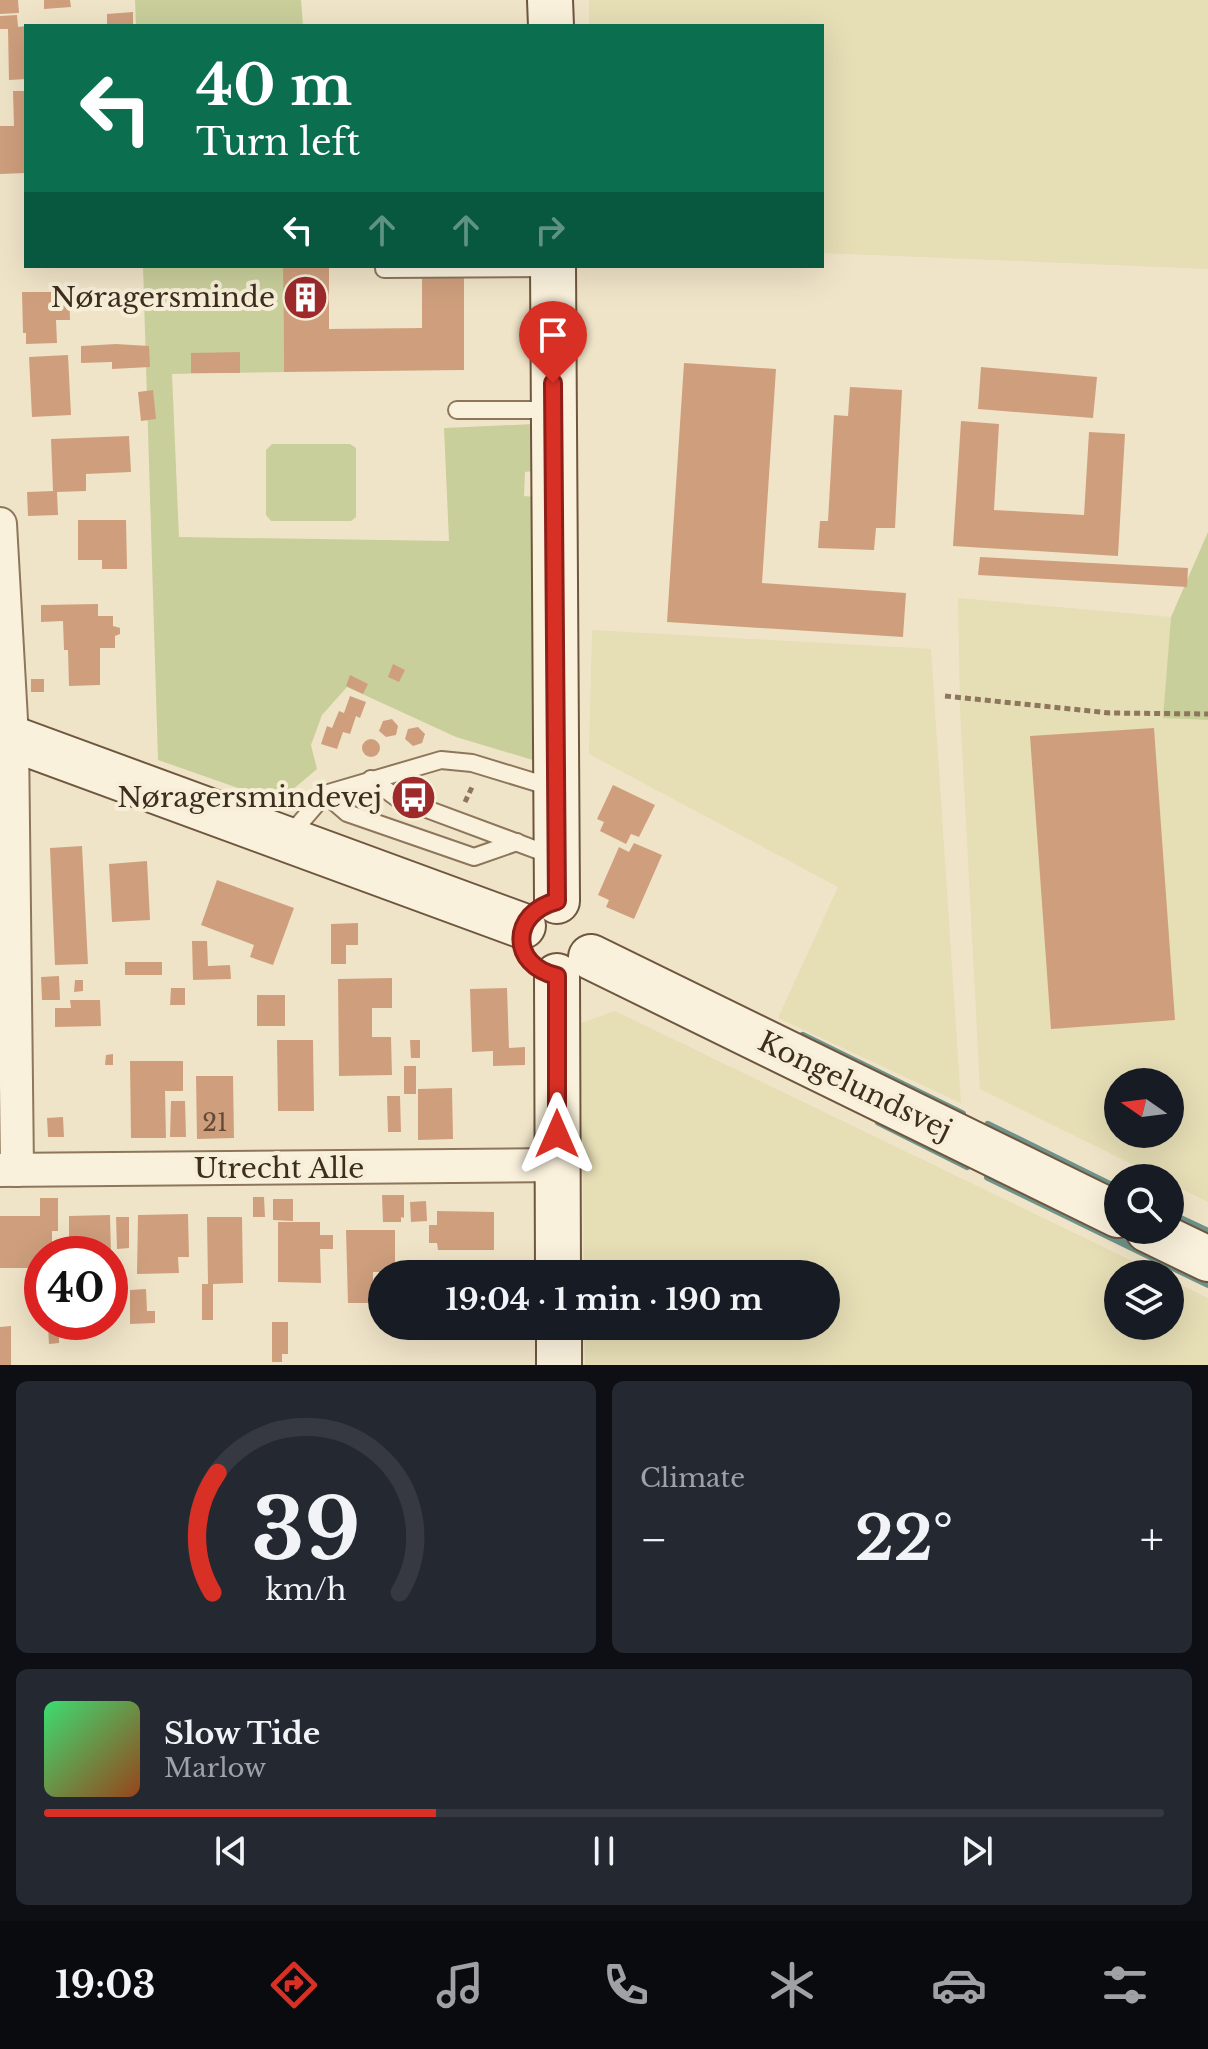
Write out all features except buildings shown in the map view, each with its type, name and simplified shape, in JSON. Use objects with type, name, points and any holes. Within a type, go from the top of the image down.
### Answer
[{"type":"street","points":[[550,0],[551,24]]},
{"type":"street","points":[[6,736],[286,840],[540,913],[571,902],[591,919],[596,931],[596,945],[574,967],[544,973],[532,965],[524,954],[521,940],[540,913],[557,857],[553,268]]},
{"type":"street","points":[[0,524],[6,736],[9,1170]]},
{"type":"street","points":[[558,1260],[557,1165],[574,967]]},
{"type":"street","name":"Kongelundsvej","points":[[574,967],[1104,1209]]},
{"type":"street","name":"Utrecht Alle","points":[[9,1170],[557,1165]]},
{"type":"street","points":[[1177,1244],[1208,1259]]},
{"type":"street","points":[[559,1340],[559,1365]]},
{"type":"lane","points":[[384,269],[468,268]]},
{"type":"lane","points":[[457,410],[554,410]]},
{"type":"lane","points":[[286,840],[325,794],[441,760],[472,763],[557,789]]},
{"type":"lane","points":[[371,779],[397,798],[557,857]]},
{"type":"lane","points":[[325,794],[347,813],[474,857],[517,842]]},
{"type":"path","points":[[945,696],[1110,713],[1208,714]]},
{"type":"shaded area","points":[[589,0],[1208,0],[1208,269],[824,253],[824,24],[589,24]]},
{"type":"shaded area","points":[[958,598],[1171,617],[1164,717],[1208,720],[1208,1202],[1184,1190],[1184,1164],[1132,1164],[980,1089],[960,708]]},
{"type":"shaded area","points":[[592,630],[931,649],[961,1103],[778,1018],[838,887],[589,754]]},
{"type":"shaded area","points":[[615,1011],[1130,1260],[1104,1260],[1104,1340],[1184,1340],[1184,1287],[1208,1298],[1208,1365],[585,1365],[584,1340],[840,1340],[840,1260],[584,1260],[581,1023]]},
{"type":"green space","points":[[135,0],[301,0],[303,24],[136,24]]},
{"type":"green space","points":[[143,268],[283,268],[284,372],[172,374],[179,537],[449,541],[444,428],[534,424],[534,471],[525,472],[524,496],[534,497],[536,761],[456,737],[347,687],[322,715],[311,745],[317,769],[278,802],[158,760]]},
{"type":"green space","points":[[272,444],[350,444],[356,448],[356,517],[351,521],[271,521],[266,515],[266,450]]},
{"type":"green space","points":[[1208,532],[1208,720],[1163,718],[1171,617]]},
{"type":"waterway","points":[[803,1036],[962,1114]]},
{"type":"waterway","points":[[879,1122],[967,1166]]},
{"type":"waterway","points":[[988,1125],[1104,1182]]},
{"type":"waterway","points":[[988,1177],[1208,1284]]},
{"type":"waterway","points":[[1184,1221],[1208,1232]]},
{"type":"place","name":"Nøragersminde","points":[[306,297]]},
{"type":"place","name":"Nøragersmindevej","points":[[413,797]]},
{"type":"route","points":[[553,383],[557,901],[543,904],[531,913],[523,926],[521,940],[524,954],[532,965],[544,973],[557,976],[557,1134]]}]
